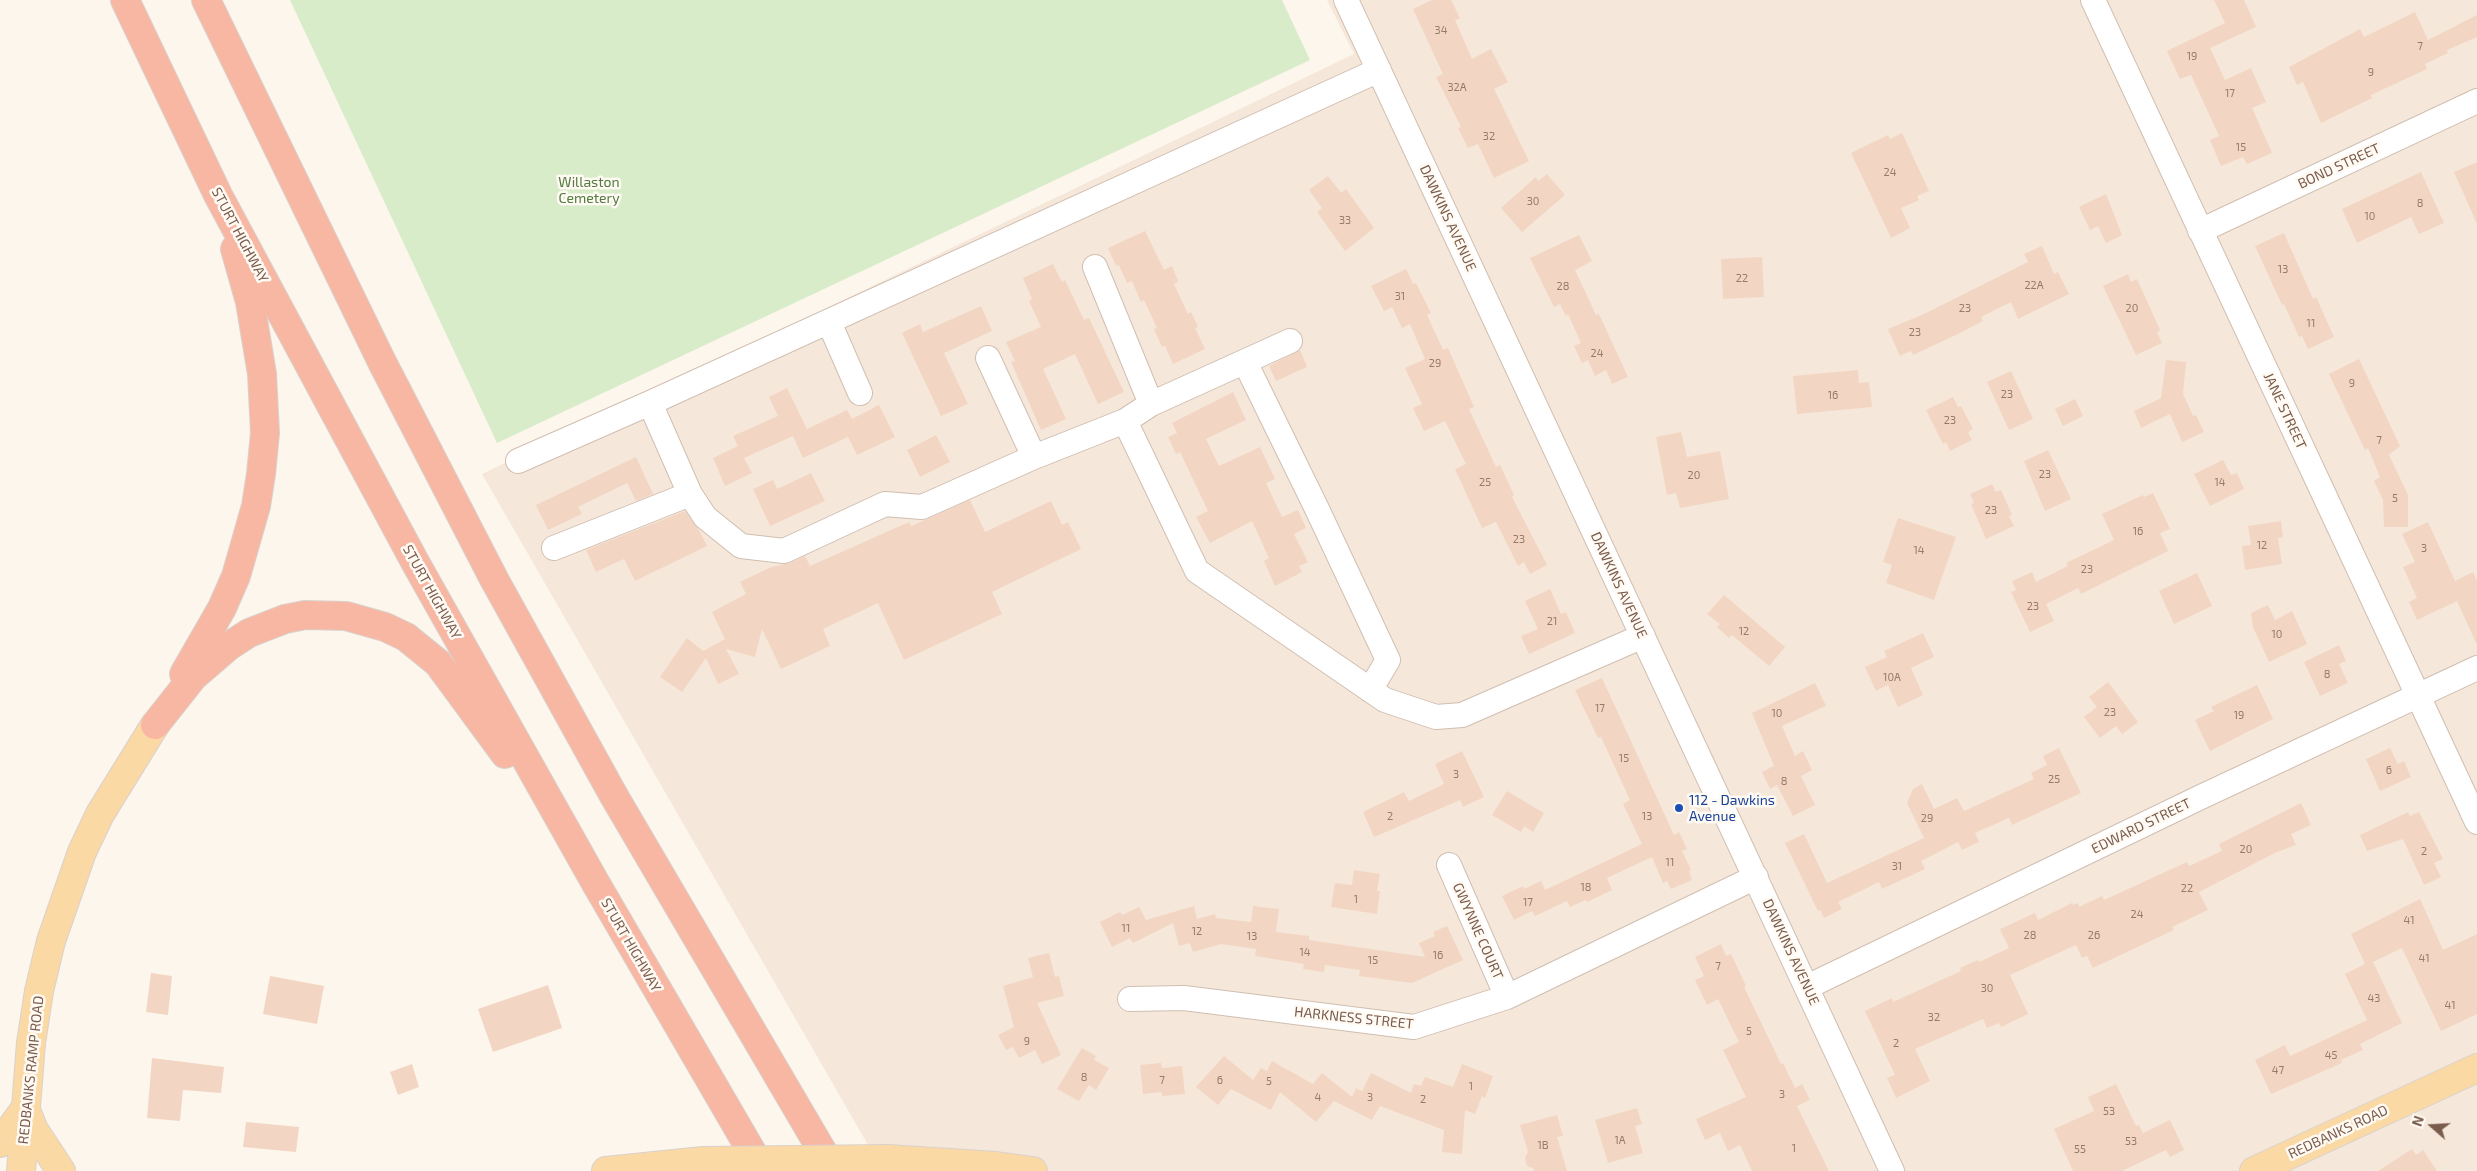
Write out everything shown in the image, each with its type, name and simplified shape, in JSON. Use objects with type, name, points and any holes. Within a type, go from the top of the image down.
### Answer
[{"type":"highway","name":"STURT HIGHWAY","points":[[125,0],[218,195],[415,562],[595,882],[763,1171]]},
{"type":"highway","points":[[206,0],[382,362],[494,579],[614,796],[834,1171]]},
{"type":"highway","points":[[155,725],[222,608],[236,576],[256,506],[261,474],[265,404],[258,343],[250,302],[218,195]]},
{"type":"highway","points":[[155,725],[193,678],[229,646],[249,633],[285,619],[305,615],[346,616],[367,620],[406,637],[438,663],[452,679],[595,882]]},
{"type":"main road","name":"REDBANKS RAMP ROAD","points":[[21,1171],[25,1109],[39,991],[51,941],[65,896],[100,814],[155,725]]},
{"type":"main road","name":"REDBANKS ROAD","points":[[2254,1171],[2477,1068]]},
{"type":"main road","points":[[0,1143],[25,1109]]},
{"type":"main road","points":[[25,1109],[34,1130],[61,1171]]},
{"type":"main road","points":[[606,1171],[703,1161],[888,1159],[996,1166],[1033,1171]]},
{"type":"street","name":"DAWKINS AVENUE","points":[[1346,0],[1892,1171]]},
{"type":"street","name":"JANE STREET","points":[[2093,0],[2477,822]]},
{"type":"street","points":[[518,460],[829,322],[1379,70]]},
{"type":"street","name":"BOND STREET","points":[[2200,231],[2477,101]]},
{"type":"street","points":[[1095,267],[1151,404]]},
{"type":"street","points":[[829,322],[860,393]]},
{"type":"street","points":[[650,403],[690,494],[705,518],[741,546],[784,551],[885,504],[922,506],[1034,457],[1125,421],[1151,404],[1290,341]]},
{"type":"street","points":[[988,358],[1034,457]]},
{"type":"street","points":[[1245,362],[1317,508],[1388,660],[1370,690]]},
{"type":"street","points":[[1125,421],[1197,571],[1385,700],[1436,717],[1462,715],[1643,636]]},
{"type":"street","points":[[554,548],[690,494]]},
{"type":"street","name":"EDWARD STREET","points":[[1807,987],[2203,796],[2477,668]]},
{"type":"street","name":"GWYNNE COURT","points":[[1449,865],[1507,997]]},
{"type":"street","name":"HARKNESS STREET","points":[[1130,999],[1184,998],[1414,1027],[1507,997],[1756,877]]},
{"type":"shaded area","points":[[1327,0],[2477,0],[2477,1171],[883,1171],[482,474],[1354,54]]},
{"type":"green space","name":"Willaston Cemetery","points":[[290,0],[1282,0],[1310,60],[497,443]]},
{"type":"building","points":[[1432,0],[1451,0],[1460,18],[1455,20],[1472,59],[1491,49],[1508,82],[1494,89],[1529,161],[1494,178],[1478,144],[1468,148],[1458,128],[1461,127],[1436,77],[1443,74],[1413,9]]},
{"type":"building","points":[[2214,0],[2244,0],[2256,27],[2210,48],[2225,80],[2251,68],[2266,102],[2252,108],[2272,153],[2247,164],[2243,157],[2221,166],[2210,140],[2219,136],[2191,75],[2180,79],[2167,51],[2225,23]]},
{"type":"building","points":[[2415,12],[2428,40],[2477,15],[2477,37],[2447,50],[2448,53],[2425,64],[2427,69],[2371,95],[2372,98],[2321,123],[2303,82],[2297,85],[2289,67],[2360,29],[2364,37]]},
{"type":"building","points":[[1902,133],[1929,191],[1917,196],[1919,200],[1901,208],[1910,228],[1891,238],[1851,153],[1888,135],[1890,139]]},
{"type":"building","points":[[2477,162],[2477,224],[2454,172]]},
{"type":"building","points":[[2421,172],[2444,223],[2419,234],[2411,217],[2357,243],[2342,209]]},
{"type":"building","points":[[1547,174],[1565,195],[1522,232],[1501,208],[1536,177],[1538,181]]},
{"type":"building","points":[[1328,176],[1341,193],[1346,189],[1374,228],[1345,251],[1317,212],[1322,208],[1309,190]]},
{"type":"building","points":[[2106,194],[2122,235],[2106,243],[2098,226],[2090,230],[2079,207]]},
{"type":"building","points":[[1145,231],[1164,270],[1172,266],[1178,281],[1174,284],[1188,314],[1191,312],[1198,327],[1195,328],[1205,349],[1173,364],[1165,346],[1162,347],[1154,329],[1157,328],[1144,300],[1141,302],[1132,281],[1127,283],[1119,265],[1116,266],[1108,248]]},
{"type":"building","points":[[2284,233],[2313,299],[2316,297],[2334,337],[2308,349],[2302,336],[2299,337],[2284,304],[2282,305],[2255,246]]},
{"type":"building","points":[[1579,235],[1592,261],[1575,270],[1596,315],[1599,314],[1628,377],[1612,384],[1606,370],[1595,376],[1588,360],[1582,363],[1574,346],[1581,343],[1568,314],[1566,316],[1560,304],[1554,307],[1530,258]]},
{"type":"building","points":[[2042,246],[2054,274],[2058,272],[2069,294],[2018,319],[2011,302],[1981,317],[1983,321],[1958,334],[1913,355],[1911,351],[1900,356],[1888,329],[1924,314],[2028,262],[2024,254]]},
{"type":"building","points":[[1762,257],[1764,297],[1723,299],[1721,259]]},
{"type":"building","points":[[1053,264],[1062,282],[1065,280],[1084,320],[1089,318],[1124,392],[1098,404],[1075,354],[1043,369],[1066,419],[1041,430],[1011,362],[1015,361],[1006,342],[1041,327],[1029,301],[1032,299],[1023,278]]},
{"type":"building","points":[[1406,269],[1413,284],[1416,283],[1431,313],[1427,315],[1443,350],[1448,348],[1474,407],[1469,409],[1496,467],[1500,465],[1514,495],[1512,497],[1547,565],[1530,574],[1524,562],[1518,566],[1496,522],[1482,528],[1455,469],[1466,464],[1445,421],[1424,431],[1413,408],[1422,404],[1405,368],[1425,359],[1410,324],[1402,328],[1392,307],[1384,311],[1371,286]]},
{"type":"building","points":[[2128,274],[2131,282],[2137,279],[2160,330],[2157,332],[2162,343],[2136,355],[2103,286]]},
{"type":"building","points":[[981,306],[992,331],[944,353],[968,404],[941,416],[902,333],[920,324],[923,332]]},
{"type":"building","points":[[1300,350],[1307,367],[1276,381],[1269,366]]},
{"type":"building","points":[[2359,359],[2400,446],[2389,455],[2408,495],[2408,527],[2384,527],[2383,500],[2374,481],[2380,477],[2368,448],[2365,450],[2329,374]]},
{"type":"building","points":[[2166,360],[2186,362],[2183,394],[2193,416],[2196,415],[2204,432],[2182,442],[2170,414],[2141,428],[2134,411],[2161,398]]},
{"type":"building","points":[[1858,370],[1859,383],[1869,382],[1872,407],[1797,414],[1793,376]]},
{"type":"building","points":[[2011,371],[2033,419],[2009,430],[1987,382]]},
{"type":"building","points":[[787,388],[807,429],[847,410],[852,419],[879,405],[895,437],[857,455],[848,437],[803,458],[793,436],[744,458],[752,473],[725,486],[713,458],[738,446],[733,436],[778,416],[769,397]]},
{"type":"building","points":[[1233,392],[1246,420],[1206,439],[1219,466],[1260,447],[1275,479],[1266,483],[1282,517],[1298,510],[1306,528],[1294,534],[1308,562],[1299,566],[1302,572],[1275,586],[1264,561],[1269,558],[1252,521],[1210,543],[1196,517],[1208,511],[1180,452],[1176,454],[1168,437],[1177,433],[1172,423]]},
{"type":"building","points":[[1953,397],[1958,407],[1961,406],[1973,429],[1968,432],[1972,440],[1950,451],[1946,442],[1943,444],[1926,410]]},
{"type":"building","points":[[2075,399],[2083,416],[2063,426],[2055,409]]},
{"type":"building","points":[[1681,432],[1687,457],[1720,451],[1729,499],[1680,508],[1676,493],[1667,495],[1656,437]]},
{"type":"building","points":[[936,435],[950,462],[920,477],[907,450]]},
{"type":"building","points":[[2048,450],[2071,499],[2045,511],[2024,461]]},
{"type":"building","points":[[636,457],[653,494],[636,501],[627,483],[578,507],[582,514],[548,530],[536,505]]},
{"type":"building","points":[[2223,460],[2231,475],[2237,473],[2244,489],[2210,506],[2194,474]]},
{"type":"building","points":[[811,473],[825,501],[770,526],[753,489],[773,480],[777,489]]},
{"type":"building","points":[[1992,484],[1996,492],[2001,490],[2012,515],[2009,516],[2014,526],[1986,539],[1971,504],[1974,503],[1970,494]]},
{"type":"building","points":[[2153,493],[2170,529],[2160,533],[2168,551],[2081,594],[2078,588],[2046,604],[2054,621],[2030,632],[2011,592],[2016,590],[2012,581],[2032,572],[2036,582],[2068,566],[2066,563],[2114,540],[2102,514],[2143,495],[2144,497]]},
{"type":"building","points":[[970,500],[985,532],[1051,501],[1062,525],[1068,522],[1081,549],[992,592],[1002,614],[904,660],[878,603],[823,629],[830,646],[781,669],[762,629],[755,657],[726,649],[739,674],[718,684],[706,658],[682,692],[660,677],[687,638],[703,651],[725,639],[712,612],[746,594],[740,582],[771,567],[790,563],[805,556],[810,566],[909,522],[911,526]]},
{"type":"building","points":[[685,511],[699,530],[707,546],[635,581],[624,559],[596,572],[586,550]]},
{"type":"building","points":[[1898,518],[1956,537],[1934,600],[1886,583],[1892,565],[1883,562]]},
{"type":"building","points":[[2281,521],[2283,537],[2278,538],[2282,564],[2245,570],[2242,546],[2251,545],[2248,526]]},
{"type":"building","points":[[2428,522],[2455,581],[2473,572],[2477,581],[2477,645],[2457,601],[2417,620],[2409,602],[2417,598],[2403,567],[2415,562],[2402,534]]},
{"type":"building","points":[[2197,573],[2212,606],[2174,624],[2159,591]]},
{"type":"building","points":[[1550,589],[1561,614],[1566,612],[1575,633],[1529,654],[1521,636],[1538,629],[1525,601]]},
{"type":"building","points":[[1724,595],[1785,647],[1769,666],[1732,635],[1729,638],[1717,627],[1720,624],[1707,614]]},
{"type":"building","points":[[2268,605],[2275,620],[2292,611],[2307,644],[2269,662],[2253,627],[2251,613]]},
{"type":"building","points":[[1923,633],[1934,657],[1911,668],[1923,695],[1898,707],[1888,685],[1876,691],[1865,667],[1887,657],[1884,651]]},
{"type":"building","points":[[2339,645],[2346,661],[2339,664],[2348,683],[2320,696],[2304,662]]},
{"type":"building","points":[[1602,678],[1674,835],[1679,832],[1687,849],[1682,851],[1691,870],[1689,871],[1692,880],[1671,889],[1667,881],[1663,883],[1652,857],[1607,878],[1612,890],[1587,902],[1586,900],[1570,907],[1567,901],[1535,916],[1532,911],[1514,920],[1502,896],[1523,886],[1524,889],[1541,881],[1545,890],[1642,844],[1623,804],[1630,800],[1601,737],[1598,738],[1575,690]]},
{"type":"building","points":[[2108,682],[2138,722],[2122,734],[2116,726],[2100,738],[2084,717],[2097,707],[2089,697]]},
{"type":"building","points":[[1815,683],[1826,706],[1782,726],[1795,756],[1803,751],[1812,770],[1801,776],[1815,805],[1793,816],[1777,785],[1770,789],[1762,772],[1774,766],[1752,713]]},
{"type":"building","points":[[2257,685],[2273,719],[2210,751],[2195,720],[2214,711],[2211,707]]},
{"type":"building","points":[[2059,748],[2081,793],[2012,825],[2009,818],[1975,833],[1979,842],[1962,850],[1958,842],[1921,861],[1925,869],[1882,889],[1879,882],[1838,902],[1842,909],[1824,918],[1820,910],[1818,911],[1785,843],[1804,834],[1827,883],[1924,838],[1907,803],[1913,789],[1922,784],[1934,809],[1957,798],[1964,811],[2034,779],[2031,773],[2047,765],[2043,756]]},
{"type":"building","points":[[2390,748],[2398,764],[2404,761],[2411,777],[2380,791],[2366,759]]},
{"type":"building","points":[[1462,751],[1484,797],[1463,807],[1460,800],[1374,837],[1363,812],[1404,792],[1409,801],[1444,784],[1435,764]]},
{"type":"building","points":[[1507,791],[1544,813],[1533,832],[1524,826],[1521,832],[1492,815]]},
{"type":"building","points":[[2301,803],[2311,825],[2291,834],[2296,845],[2277,852],[2199,892],[2208,910],[2172,927],[2174,930],[2093,968],[2087,956],[2082,958],[2076,945],[2010,975],[2028,1014],[2001,1027],[1999,1023],[1987,1028],[1983,1019],[1915,1049],[1930,1081],[1896,1098],[1887,1078],[1895,1075],[1865,1011],[1892,998],[1893,1002],[1961,971],[1960,968],[1978,960],[1979,962],[2009,948],[2000,929],[2035,913],[2038,920],[2072,903],[2073,905],[2078,903],[2079,907],[2102,896],[2104,900],[2187,862],[2189,866],[2222,851],[2219,844]]},
{"type":"building","points":[[2408,812],[2410,816],[2419,812],[2443,859],[2434,863],[2441,877],[2424,885],[2403,839],[2367,851],[2360,835]]},
{"type":"building","points":[[1354,870],[1380,874],[1377,891],[1380,891],[1377,914],[1331,907],[1335,883],[1352,885]]},
{"type":"building","points":[[2420,899],[2443,950],[2477,934],[2477,1014],[2441,1031],[2402,948],[2373,962],[2402,1023],[2360,1044],[2363,1050],[2341,1060],[2342,1063],[2271,1094],[2255,1060],[2285,1045],[2290,1056],[2367,1020],[2345,974],[2365,964],[2351,934]]},
{"type":"building","points":[[1194,906],[1197,919],[1215,914],[1216,918],[1251,922],[1253,906],[1279,909],[1276,932],[1309,936],[1309,940],[1425,957],[1419,943],[1435,936],[1433,932],[1447,926],[1463,960],[1412,983],[1359,976],[1360,970],[1325,965],[1324,972],[1303,969],[1304,964],[1255,956],[1256,949],[1221,944],[1193,952],[1190,943],[1179,946],[1173,923],[1133,943],[1130,938],[1112,947],[1100,922],[1120,912],[1122,915],[1139,907],[1146,920]]},
{"type":"building","points":[[1721,944],[1726,956],[1731,954],[1746,986],[1744,987],[1781,1064],[1783,1063],[1795,1088],[1802,1084],[1810,1100],[1797,1106],[1829,1171],[1752,1171],[1740,1145],[1728,1151],[1720,1133],[1705,1140],[1696,1119],[1746,1097],[1723,1050],[1739,1042],[1718,999],[1707,1005],[1695,980],[1704,976],[1695,957]]},
{"type":"building","points":[[1049,953],[1055,977],[1059,976],[1064,996],[1037,1003],[1061,1055],[1042,1064],[1035,1050],[1019,1058],[1013,1047],[1006,1050],[998,1035],[1014,1027],[1003,986],[1033,977],[1028,958]]},
{"type":"building","points":[[151,973],[172,976],[168,1015],[146,1012]]},
{"type":"building","points":[[270,976],[324,986],[317,1024],[263,1014]]},
{"type":"building","points":[[548,985],[562,1028],[493,1052],[478,1009]]},
{"type":"building","points":[[1082,1048],[1096,1056],[1094,1060],[1109,1068],[1096,1090],[1089,1085],[1079,1101],[1057,1089]]},
{"type":"building","points":[[1224,1056],[1253,1080],[1261,1068],[1267,1071],[1272,1061],[1313,1084],[1322,1073],[1352,1097],[1356,1088],[1362,1091],[1371,1073],[1411,1093],[1414,1084],[1421,1086],[1425,1077],[1453,1087],[1462,1064],[1493,1076],[1485,1098],[1482,1096],[1475,1114],[1465,1110],[1462,1154],[1442,1152],[1444,1130],[1380,1106],[1372,1120],[1334,1101],[1316,1122],[1280,1092],[1271,1110],[1231,1089],[1218,1105],[1196,1087]]},
{"type":"building","points":[[152,1058],[224,1067],[221,1093],[183,1090],[180,1121],[147,1118]]},
{"type":"building","points":[[1161,1063],[1162,1068],[1182,1066],[1185,1094],[1162,1096],[1162,1092],[1143,1094],[1140,1065]]},
{"type":"building","points":[[412,1064],[419,1087],[398,1095],[390,1072]]},
{"type":"building","points":[[2116,1084],[2136,1126],[2139,1125],[2143,1133],[2170,1120],[2184,1150],[2170,1157],[2166,1150],[2122,1171],[2073,1171],[2054,1129],[2094,1111],[2088,1097]]},
{"type":"building","points":[[1637,1108],[1642,1124],[1635,1126],[1643,1153],[1608,1163],[1595,1120]]},
{"type":"building","points":[[1557,1115],[1563,1136],[1557,1137],[1567,1171],[1534,1171],[1533,1168],[1527,1166],[1525,1158],[1528,1152],[1520,1125]]},
{"type":"building","points":[[246,1122],[299,1127],[296,1152],[243,1147]]},
{"type":"building","points":[[2412,1149],[2416,1155],[2423,1150],[2437,1171],[2378,1171]]},
{"type":"place","name":"112 - Dawkins Avenue","points":[[1679,808]]}]
